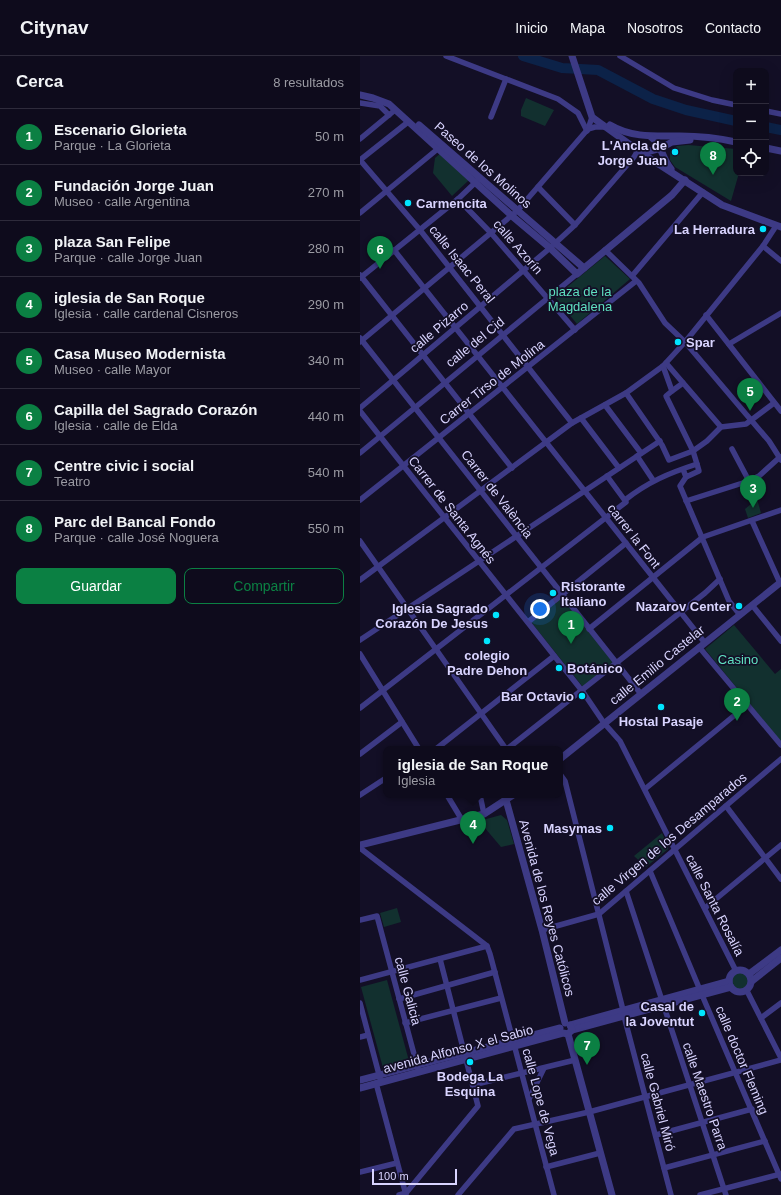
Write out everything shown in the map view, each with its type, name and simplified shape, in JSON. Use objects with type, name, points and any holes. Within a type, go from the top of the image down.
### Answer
[{"type":"street","points":[[446,56],[558,99],[578,112],[588,130]]},
{"type":"street","points":[[572,56],[591,114],[588,130]]},
{"type":"street","points":[[620,56],[674,88],[712,100],[733,104]]},
{"type":"street","points":[[491,117],[506,79]]},
{"type":"street","name":"Paseo de los Molinos","points":[[360,93],[381,101],[395,110],[440,147]]},
{"type":"street","name":"Paseo de los Molinos","points":[[360,93],[377,94],[387,98],[515,214],[584,268]]},
{"type":"street","points":[[360,103],[380,106],[389,115]]},
{"type":"street","points":[[360,139],[395,110]]},
{"type":"street","points":[[769,112],[781,114]]},
{"type":"street","points":[[360,580],[481,492],[572,423],[626,393],[664,365],[685,342],[779,226],[722,205],[638,150],[591,114]]},
{"type":"street","points":[[591,114],[611,126],[629,134],[651,137],[682,136],[733,142]]},
{"type":"street","points":[[360,160],[408,122]]},
{"type":"street","points":[[361,340],[515,214],[588,130],[605,126]]},
{"type":"street","points":[[651,137],[661,148],[666,163],[675,174]]},
{"type":"street","points":[[638,150],[644,140],[651,137]]},
{"type":"street","points":[[638,150],[650,151],[661,148],[672,142],[702,138]]},
{"type":"street","points":[[360,213],[440,147]]},
{"type":"street","points":[[769,149],[781,151]]},
{"type":"street","name":"calle Pizarro","points":[[360,409],[392,380],[524,270],[575,225],[634,157],[638,150]]},
{"type":"street","name":"calle Isaac Peral","points":[[360,160],[420,230],[572,423]]},
{"type":"street","points":[[478,180],[458,199],[361,277],[512,468]]},
{"type":"street","name":"calle del Cid","points":[[360,453],[672,195],[685,180]]},
{"type":"street","points":[[538,187],[575,225]]},
{"type":"street","name":"Carrer Tirso de Molina","points":[[360,500],[529,368],[634,278],[703,192]]},
{"type":"street","name":"calle Azorín","points":[[458,199],[491,233],[575,330]]},
{"type":"street","name":"Paseo de los Molinos","points":[[553,245],[577,274]]},
{"type":"street","points":[[763,246],[781,261]]},
{"type":"street","name":"carrer la Font","points":[[394,250],[653,577],[747,705],[781,745]]},
{"type":"street","points":[[605,250],[634,278],[665,323],[685,342],[781,458],[749,481],[686,501]]},
{"type":"street","points":[[729,344],[781,314]]},
{"type":"street","points":[[706,315],[781,411]]},
{"type":"street","name":"Carrer de València","points":[[361,340],[641,694]]},
{"type":"street","points":[[664,365],[683,383],[721,427]]},
{"type":"street","points":[[664,365],[672,391]]},
{"type":"street","points":[[683,383],[666,396],[693,451],[699,471],[686,477],[680,486],[729,600],[740,614]]},
{"type":"street","points":[[626,393],[660,441],[669,460],[693,451],[707,441],[721,427],[746,424],[774,403]]},
{"type":"street","points":[[605,405],[639,454],[653,480]]},
{"type":"street","name":"Carrer de Santa Agnés","points":[[360,409],[554,656]]},
{"type":"street","points":[[581,418],[619,468]]},
{"type":"street","points":[[360,640],[660,441]]},
{"type":"street","points":[[732,449],[749,481]]},
{"type":"street","points":[[360,708],[653,480],[697,464]]},
{"type":"street","points":[[682,469],[686,477]]},
{"type":"street","points":[[607,476],[625,501]]},
{"type":"street","points":[[590,629],[702,537],[752,521],[768,513],[781,510]]},
{"type":"street","points":[[752,521],[780,582]]},
{"type":"street","points":[[360,541],[504,746]]},
{"type":"street","points":[[528,622],[626,543]]},
{"type":"street","points":[[510,746],[705,593],[720,579]]},
{"type":"street","name":"calle Emilio Castelar","points":[[563,757],[780,582]]},
{"type":"street","points":[[752,605],[781,641]]},
{"type":"street","points":[[360,654],[417,746]]},
{"type":"street","points":[[440,746],[554,656]]},
{"type":"street","name":"calle Santa Rosalía","points":[[554,656],[582,690],[604,723],[620,741],[736,971]]},
{"type":"street","points":[[644,789],[747,705]]},
{"type":"street","points":[[360,754],[402,722]]},
{"type":"street","name":"calle Virgen de los Desamparados","points":[[542,930],[599,914],[781,758]]},
{"type":"street","name":"calle Gabriel Miró","points":[[563,778],[566,781],[623,1013],[671,1195]]},
{"type":"street","points":[[360,795],[383,780]]},
{"type":"street","points":[[449,798],[462,820]]},
{"type":"street","points":[[481,798],[484,814]]},
{"type":"street","points":[[360,845],[484,814],[509,798]]},
{"type":"street","name":"Avenida de los Reyes Católicos","points":[[506,800],[542,930],[566,1029],[612,1195]]},
{"type":"street","points":[[726,806],[781,878]]},
{"type":"street","points":[[705,908],[781,845]]},
{"type":"street","points":[[360,848],[487,946]]},
{"type":"street","name":"calle doctor Fleming","points":[[650,871],[780,1176]]},
{"type":"street","points":[[626,891],[662,1002]]},
{"type":"street","name":"calle Galicia","points":[[360,920],[377,916],[417,1068]]},
{"type":"street","points":[[360,980],[487,946]]},
{"type":"street","name":"calle Lope de Vega","points":[[487,946],[554,1195]]},
{"type":"street","points":[[747,991],[750,987],[750,977],[781,950]]},
{"type":"street","points":[[750,977],[781,958]]},
{"type":"street","points":[[399,1195],[406,1194],[478,1106],[448,985],[440,959]]},
{"type":"street","points":[[747,991],[738,992],[730,984],[731,975],[736,971],[743,971],[750,977]]},
{"type":"street","points":[[399,999],[495,972]]},
{"type":"street","name":"avenida Alfonso X el Sabio","points":[[360,1088],[379,1080],[417,1068],[730,984]]},
{"type":"street","points":[[458,1195],[514,1129],[589,1112],[781,1059],[747,991]]},
{"type":"street","points":[[405,1023],[501,998]]},
{"type":"street","name":"calle Maestro Parra","points":[[662,1002],[726,1195]]},
{"type":"street","points":[[360,1003],[406,1194]]},
{"type":"street","points":[[761,1018],[781,1003]]},
{"type":"street","points":[[360,1037],[368,1034]]},
{"type":"street","points":[[473,1085],[575,1060]]},
{"type":"street","points":[[529,1099],[544,1068]]},
{"type":"street","name":"avenida Alfonso X el Sabio","points":[[360,1080],[379,1080]]},
{"type":"street","points":[[656,1135],[752,1109]]},
{"type":"street","points":[[664,1168],[765,1141]]},
{"type":"street","points":[[546,1167],[600,1153]]},
{"type":"street","points":[[360,1172],[398,1163]]},
{"type":"street","points":[[700,1195],[780,1176]]},
{"type":"green space","points":[[526,98],[554,110],[545,126],[521,116],[521,110]]},
{"type":"green space","points":[[688,145],[733,149],[733,176],[738,176],[731,201],[675,167],[670,160],[670,151],[677,146]]},
{"type":"green space","points":[[441,153],[469,180],[452,196],[433,173],[435,158]]},
{"type":"green space","name":"plaza de la Magdalena","points":[[605,256],[630,279],[577,324],[555,297]]},
{"type":"green space","points":[[757,499],[761,513],[748,518],[745,509]]},
{"type":"green space","points":[[561,597],[613,662],[583,687],[531,622]]},
{"type":"green space","name":"Casino","points":[[734,625],[775,674],[781,669],[781,742],[705,649]]},
{"type":"green space","points":[[501,815],[507,820],[514,844],[501,847],[479,821]]},
{"type":"green space","points":[[662,833],[668,849],[646,867],[634,856]]},
{"type":"green space","points":[[397,908],[401,922],[384,927],[380,913]]},
{"type":"green space","points":[[740,972],[746,975],[749,981],[746,987],[740,990],[734,987],[731,981],[734,975]]},
{"type":"green space","points":[[387,980],[409,1061],[383,1068],[361,987]]},
{"type":"waterway","points":[[523,56],[562,68],[598,70],[653,99],[686,110],[733,120]]},
{"type":"waterway","points":[[769,128],[781,130]]},
{"type":"place","name":"L'Ancla de Jorge Juan","points":[[675,152]]},
{"type":"place","name":"Parc del Bancal Fondo","points":[[713,175]]},
{"type":"place","name":"Carmencita","points":[[408,203]]},
{"type":"place","name":"La Herradura","points":[[763,229]]},
{"type":"place","name":"Capilla del Sagrado Corazón","points":[[380,269]]},
{"type":"place","name":"Spar","points":[[678,342]]},
{"type":"place","name":"Casa Museo Modernista","points":[[750,411]]},
{"type":"place","name":"plaza San Felipe","points":[[753,508]]},
{"type":"place","name":"Ristorante Italiano","points":[[553,593]]},
{"type":"place","name":"Nazarov Center","points":[[739,606]]},
{"type":"place","name":"Iglesia Sagrado Corazón De Jesus","points":[[496,615]]},
{"type":"place","name":"colegio Padre Dehon","points":[[487,641]]},
{"type":"place","name":"Escenario Glorieta","points":[[571,644]]},
{"type":"place","name":"Botánico","points":[[559,668]]},
{"type":"place","name":"Bar Octavio","points":[[582,696]]},
{"type":"place","name":"Hostal Pasaje","points":[[661,707]]},
{"type":"place","name":"Fundación Jorge Juan","points":[[737,721]]},
{"type":"place","name":"Masymas","points":[[610,828]]},
{"type":"place","name":"iglesia de San Roque","points":[[473,844]]},
{"type":"place","name":"Casal de la Joventut","points":[[702,1013]]},
{"type":"place","name":"Bodega La Esquina","points":[[470,1062]]},
{"type":"place","name":"Centre civic i social","points":[[587,1065]]}]
